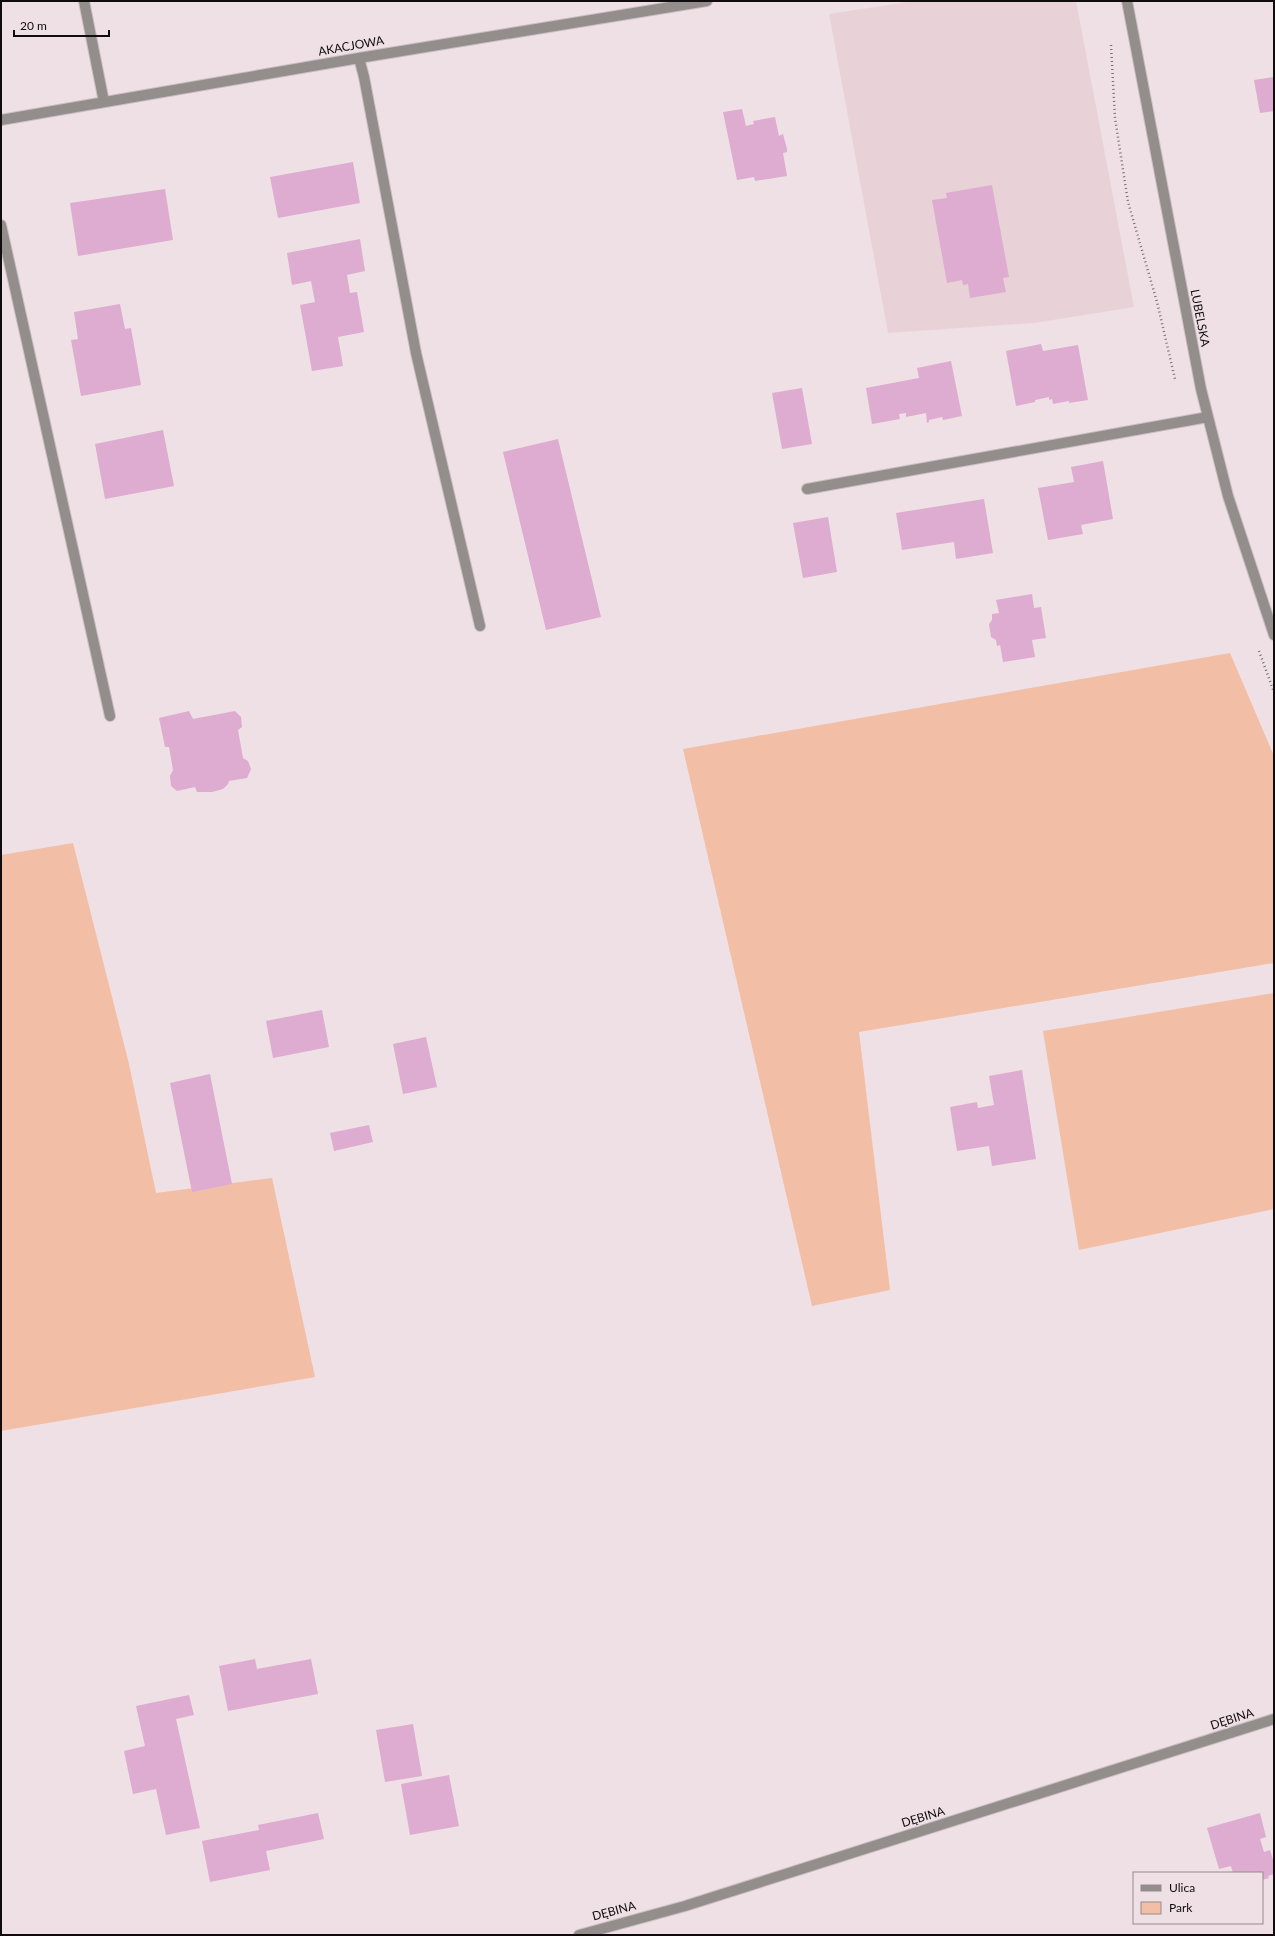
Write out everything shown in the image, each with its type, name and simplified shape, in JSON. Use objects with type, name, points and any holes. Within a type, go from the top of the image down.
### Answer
[{"type":"street","points":[[84,1],[104,102]]},
{"type":"street","name":"AKACJOWA","points":[[1,120],[359,58],[707,1]]},
{"type":"street","name":"LUBELSKA","points":[[1127,1],[1180,283],[1208,417],[1242,541],[1274,635]]},
{"type":"street","points":[[359,58],[416,353],[480,626]]},
{"type":"street","points":[[1,224],[110,716]]},
{"type":"street","points":[[807,489],[1208,417]]},
{"type":"street","name":"DĘBINA","points":[[579,1935],[685,1906],[1274,1719]]},
{"type":"shaded area","points":[[914,1],[1076,1],[1134,307],[1034,323],[888,333],[829,14]]},
{"type":"green space","points":[[1230,653],[1274,756],[1274,963],[859,1032],[890,1290],[812,1306],[683,749]]},
{"type":"green space","points":[[73,843],[129,1064],[156,1193],[272,1178],[315,1377],[1,1431],[1,855]]},
{"type":"green space","points":[[1274,993],[1274,1209],[1079,1250],[1043,1031]]},
{"type":"building","points":[[1274,77],[1274,111],[1260,113],[1254,80]]},
{"type":"building","points":[[742,109],[746,126],[754,124],[753,121],[775,117],[779,136],[783,134],[787,149],[787,152],[783,153],[787,176],[755,181],[754,177],[737,180],[723,112]]},
{"type":"building","points":[[353,162],[360,203],[278,218],[270,177]]},
{"type":"building","points":[[992,185],[1009,277],[1003,278],[1006,292],[970,298],[968,284],[963,285],[962,280],[947,283],[932,200],[947,198],[946,193]]},
{"type":"building","points":[[165,189],[173,240],[78,256],[70,203]]},
{"type":"building","points":[[360,239],[365,271],[347,275],[350,293],[357,292],[364,332],[338,337],[343,366],[312,371],[300,305],[315,302],[311,281],[292,285],[287,253]]},
{"type":"building","points":[[120,304],[125,329],[131,328],[141,385],[81,396],[71,340],[78,339],[74,312]]},
{"type":"building","points":[[1041,344],[1043,351],[1078,345],[1088,400],[1053,404],[1052,399],[1049,400],[1049,397],[1016,406],[1006,351]]},
{"type":"building","points":[[951,361],[962,416],[943,420],[942,417],[929,420],[927,423],[926,413],[906,417],[906,413],[899,414],[900,419],[872,424],[866,388],[919,378],[917,368]]},
{"type":"building","points":[[802,388],[812,444],[782,449],[772,393]]},
{"type":"building","points":[[163,430],[174,486],[105,499],[95,444]]},
{"type":"building","points":[[558,439],[601,617],[546,630],[503,452]]},
{"type":"building","points":[[1103,461],[1113,519],[1081,525],[1083,534],[1048,540],[1038,488],[1074,482],[1071,467]]},
{"type":"building","points":[[984,499],[993,553],[956,559],[954,542],[902,550],[896,513]]},
{"type":"building","points":[[828,517],[837,572],[803,578],[793,523]]},
{"type":"building","points":[[1032,594],[1034,608],[1041,607],[1046,638],[1032,640],[1035,657],[1003,662],[1000,645],[997,646],[996,640],[991,637],[989,624],[992,620],[992,614],[999,613],[996,600]]},
{"type":"building","points":[[189,711],[193,719],[235,711],[241,717],[242,727],[238,730],[243,758],[248,761],[251,769],[247,778],[229,781],[223,789],[212,792],[197,792],[195,787],[177,791],[171,786],[170,776],[173,770],[169,747],[165,747],[159,718]]},
{"type":"building","points":[[322,1010],[329,1047],[273,1058],[266,1021]]},
{"type":"building","points":[[426,1037],[437,1087],[403,1094],[393,1044]]},
{"type":"building","points":[[1022,1070],[1036,1159],[992,1166],[989,1146],[957,1151],[950,1107],[977,1102],[978,1108],[994,1105],[989,1076]]},
{"type":"building","points":[[210,1074],[232,1184],[192,1192],[170,1083]]},
{"type":"building","points":[[369,1125],[373,1142],[334,1151],[330,1133]]},
{"type":"building","points":[[255,1659],[257,1669],[311,1659],[318,1694],[228,1711],[219,1666]]},
{"type":"building","points":[[189,1695],[194,1715],[176,1719],[200,1828],[166,1835],[156,1789],[133,1794],[124,1751],[145,1746],[136,1706]]},
{"type":"building","points":[[413,1724],[422,1776],[385,1782],[376,1730]]},
{"type":"building","points":[[449,1775],[459,1826],[410,1835],[401,1784]]},
{"type":"building","points":[[318,1813],[324,1839],[266,1851],[270,1870],[210,1882],[202,1841],[259,1830],[258,1825]]},
{"type":"building","points":[[1260,1813],[1266,1837],[1260,1839],[1264,1852],[1270,1850],[1274,1863],[1274,1874],[1268,1876],[1269,1878],[1263,1880],[1263,1872],[1233,1872],[1231,1866],[1219,1869],[1207,1828]]}]
